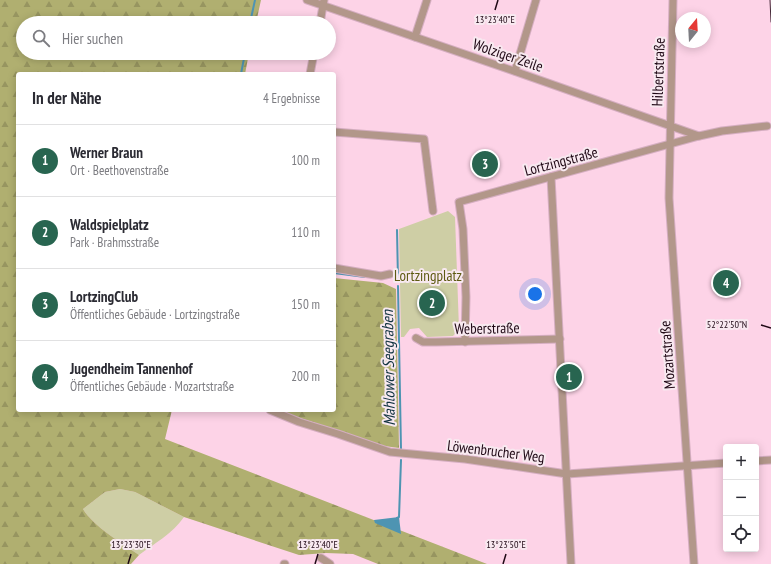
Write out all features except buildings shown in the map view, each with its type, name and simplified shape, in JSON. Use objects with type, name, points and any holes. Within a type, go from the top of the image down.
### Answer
[{"type":"street","name":"Wolziger Zeile","points":[[307,0],[324,3],[414,37],[699,136]]},
{"type":"street","points":[[414,37],[427,0]]},
{"type":"street","points":[[515,71],[536,0]]},
{"type":"street","name":"Hilbertstraße","points":[[670,145],[673,0]]},
{"type":"street","points":[[321,16],[324,3]]},
{"type":"street","points":[[310,72],[313,60]]},
{"type":"street","points":[[670,145],[722,131],[767,126]]},
{"type":"street","points":[[336,132],[424,139],[433,211]]},
{"type":"street","name":"Lortzingstraße","points":[[465,342],[466,297],[463,229],[459,202],[670,145]]},
{"type":"street","name":"Mozartstraße","points":[[670,145],[669,198],[694,564]]},
{"type":"street","points":[[551,177],[571,564]]},
{"type":"street","points":[[336,268],[380,276],[390,274]]},
{"type":"street","name":"Weberstraße","points":[[416,338],[423,342],[560,339]]},
{"type":"street","name":"Löwenbrucher Weg","points":[[275,412],[299,422],[390,452],[465,460],[567,474],[723,463]]},
{"type":"street","points":[[759,461],[771,460]]},
{"type":"street","points":[[321,558],[330,564]]},
{"type":"green space","points":[[0,0],[261,0],[258,16],[16,16],[16,60],[248,60],[245,72],[16,72],[16,412],[172,412],[165,439],[487,564],[378,564],[353,554],[326,553],[299,555],[184,517],[135,492],[120,489],[105,492],[83,509],[101,528],[139,555],[131,564],[0,564]]},
{"type":"green space","name":"Lortzingplatz","points":[[448,211],[455,217],[459,329],[453,336],[427,337],[419,328],[410,329],[404,337],[401,337],[399,229]]},
{"type":"green space","points":[[336,278],[383,283],[396,289],[399,448],[384,446],[282,412],[336,412]]},
{"type":"green space","points":[[120,489],[135,492],[184,517],[169,533],[139,555],[101,528],[83,509],[105,492]]},
{"type":"water","points":[[399,517],[401,534],[375,523],[374,520]]},
{"type":"waterway","points":[[252,16],[255,0]]},
{"type":"waterway","points":[[241,72],[244,60]]},
{"type":"waterway","name":"Mahlower Seegraben","points":[[397,230],[398,280]]},
{"type":"waterway","points":[[336,273],[365,277]]},
{"type":"waterway","name":"Mahlower Seegraben","points":[[398,286],[401,450]]},
{"type":"waterway","name":"Mahlower Seegraben","points":[[397,518],[399,517],[401,460]]},
{"type":"tram line","points":[[770,0],[771,22]]},
{"type":"place","name":"LortzingClub","points":[[485,164]]},
{"type":"place","name":"Jugendheim Tannenhof","points":[[726,283]]},
{"type":"place","name":"Waldspielplatz","points":[[432,303]]},
{"type":"place","name":"Werner Braun","points":[[569,377]]}]
